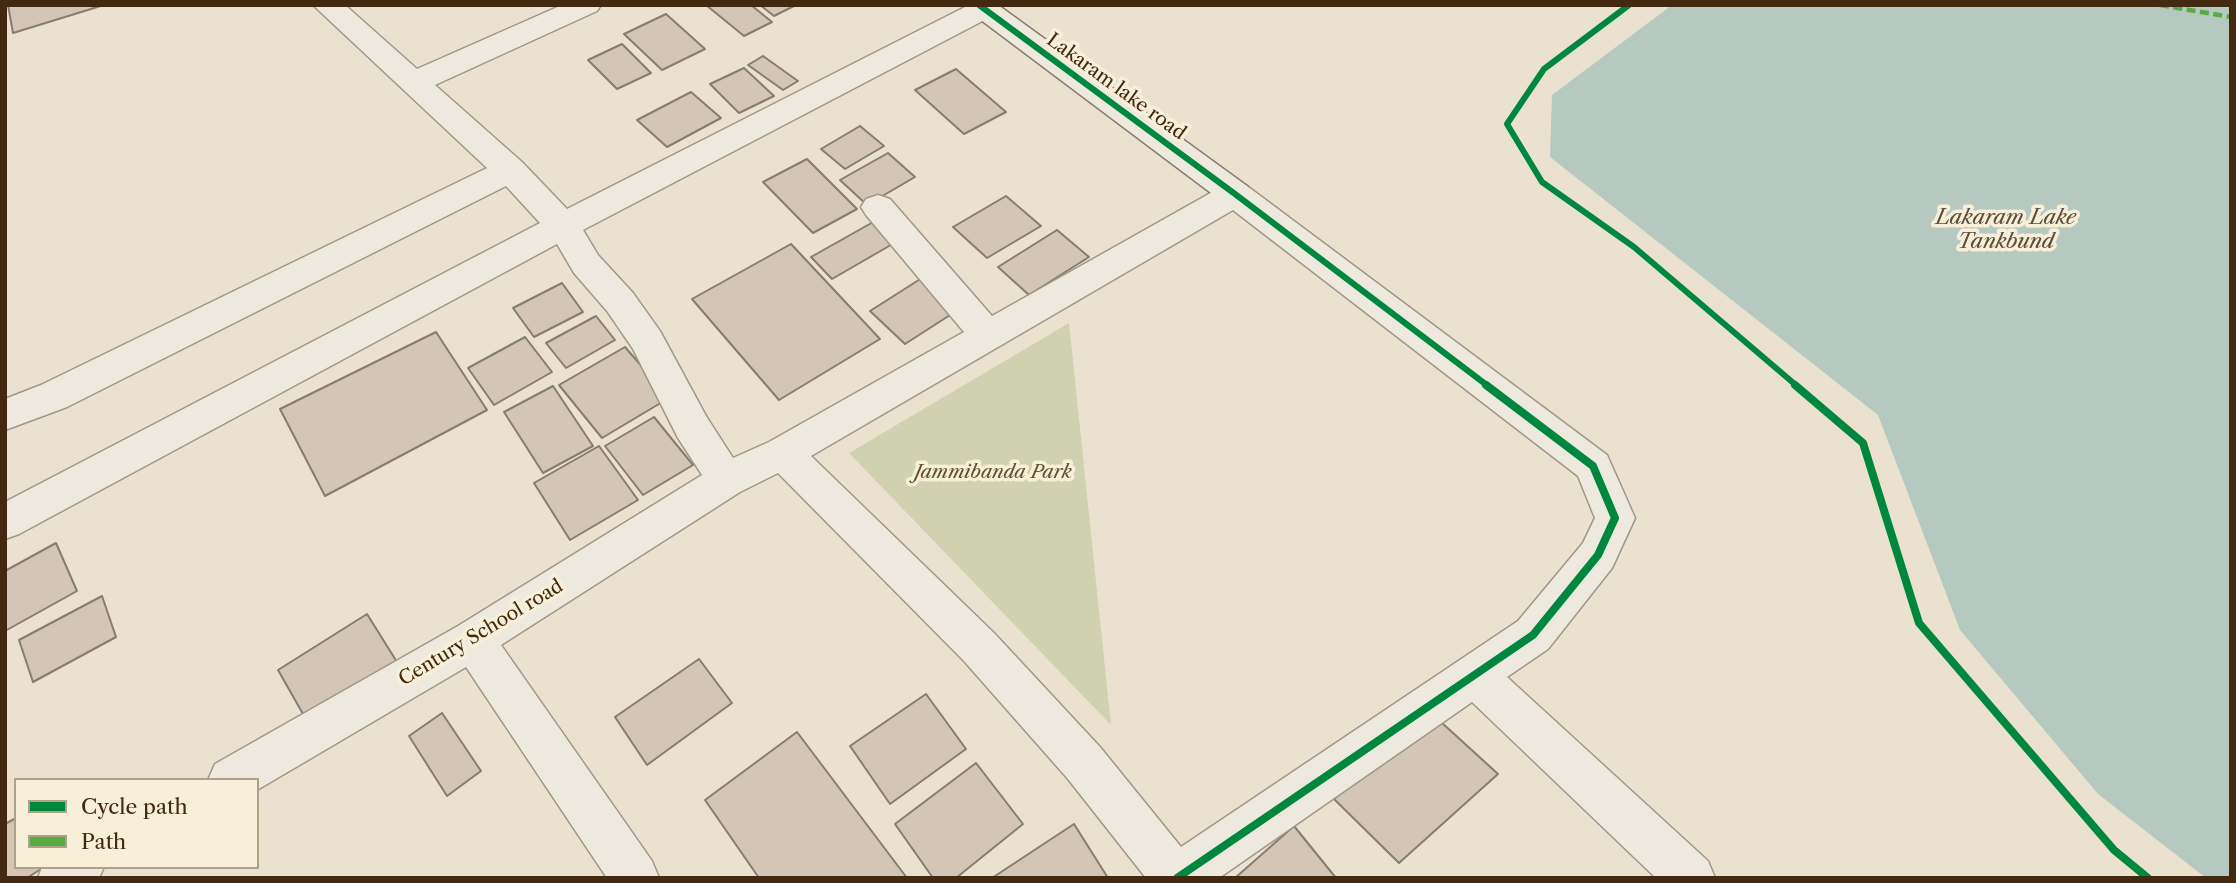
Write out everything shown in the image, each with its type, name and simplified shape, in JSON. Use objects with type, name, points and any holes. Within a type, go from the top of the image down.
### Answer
[{"type":"street","points":[[327,5],[510,170],[563,226],[586,264],[620,302],[646,341],[692,426],[726,480]]},
{"type":"street","points":[[415,82],[587,5]]},
{"type":"street","points":[[5,522],[981,7]]},
{"type":"street","name":"Lakaram lake road","points":[[981,7],[1235,194],[1593,466],[1615,518],[1598,555],[1533,635],[1176,878]]},
{"type":"street","points":[[5,415],[54,396],[510,170]]},
{"type":"street","name":"Century School road","points":[[234,778],[474,640],[726,480],[783,453],[1235,194]]},
{"type":"street","points":[[878,206],[987,335]]},
{"type":"street","points":[[783,453],[979,647],[1084,763],[1176,878]]},
{"type":"street","points":[[474,640],[635,878]]},
{"type":"street","points":[[1474,675],[1691,878]]},
{"type":"street","points":[[62,878],[78,869]]},
{"type":"green space","name":"Jammibanda Park","points":[[1069,323],[1111,725],[849,453]]},
{"type":"water","name":"Lakaram Lake Tankbund","points":[[1672,5],[2231,5],[2231,878],[2206,878],[2098,794],[1960,630],[1878,415],[1550,157],[1552,95]]},
{"type":"building","points":[[8,5],[104,5],[13,33]]},
{"type":"building","points":[[706,5],[751,5],[772,22],[744,36]]},
{"type":"building","points":[[760,5],[796,5],[774,16]]},
{"type":"building","points":[[666,14],[705,49],[662,70],[624,34]]},
{"type":"building","points":[[622,44],[651,73],[617,89],[588,60]]},
{"type":"building","points":[[763,56],[798,81],[783,90],[748,65]]},
{"type":"building","points":[[744,68],[774,96],[739,113],[710,84]]},
{"type":"building","points":[[956,69],[1006,112],[964,134],[915,90]]},
{"type":"building","points":[[691,92],[721,118],[667,147],[637,120]]},
{"type":"building","points":[[860,126],[884,146],[845,169],[821,149]]},
{"type":"building","points":[[888,153],[915,177],[867,205],[840,180]]},
{"type":"building","points":[[807,159],[857,209],[813,233],[763,182]]},
{"type":"building","points":[[1006,196],[1041,226],[987,258],[953,227]]},
{"type":"building","points":[[875,221],[896,242],[832,279],[811,257]]},
{"type":"building","points":[[1057,230],[1089,257],[1029,295],[998,267]]},
{"type":"building","points":[[791,244],[880,339],[779,400],[692,299]]},
{"type":"building","points":[[925,276],[961,308],[905,344],[870,311]]},
{"type":"building","points":[[562,283],[583,312],[534,337],[513,308]]},
{"type":"building","points":[[596,316],[615,340],[566,368],[546,343]]},
{"type":"building","points":[[436,332],[487,410],[325,496],[280,409]]},
{"type":"building","points":[[525,337],[552,372],[494,405],[468,368]]},
{"type":"building","points":[[625,347],[669,398],[602,438],[559,385]]},
{"type":"building","points":[[553,386],[593,446],[543,473],[504,412]]},
{"type":"building","points":[[654,417],[693,465],[643,495],[605,446]]},
{"type":"building","points":[[599,446],[638,500],[570,540],[534,483]]},
{"type":"building","points":[[56,543],[77,591],[5,631],[5,571]]},
{"type":"building","points":[[102,596],[116,637],[33,682],[19,640]]},
{"type":"building","points":[[367,614],[397,662],[307,721],[278,670]]},
{"type":"building","points":[[699,659],[732,703],[647,765],[615,717]]},
{"type":"building","points":[[926,694],[966,749],[890,804],[850,746]]},
{"type":"building","points":[[1430,712],[1498,774],[1399,863],[1334,799]]},
{"type":"building","points":[[442,713],[481,771],[447,796],[409,736]]},
{"type":"building","points":[[797,732],[907,878],[759,878],[705,800]]},
{"type":"building","points":[[976,763],[1023,824],[956,878],[933,878],[895,824]]},
{"type":"building","points":[[14,819],[14,869],[41,869],[27,878],[5,878],[5,824]]},
{"type":"building","points":[[1074,824],[1108,878],[992,878]]},
{"type":"building","points":[[1294,826],[1336,878],[1235,878]]},
{"type":"marked path","points":[[2160,5],[2231,17]]},
{"type":"cycle path","points":[[979,5],[1235,194],[1593,466],[1615,518],[1598,555],[1533,635],[1177,878]]},
{"type":"cycle path","points":[[1629,5],[1544,69],[1507,124],[1542,182],[1634,247],[1863,443],[1919,623],[2114,850],[2148,878]]}]
